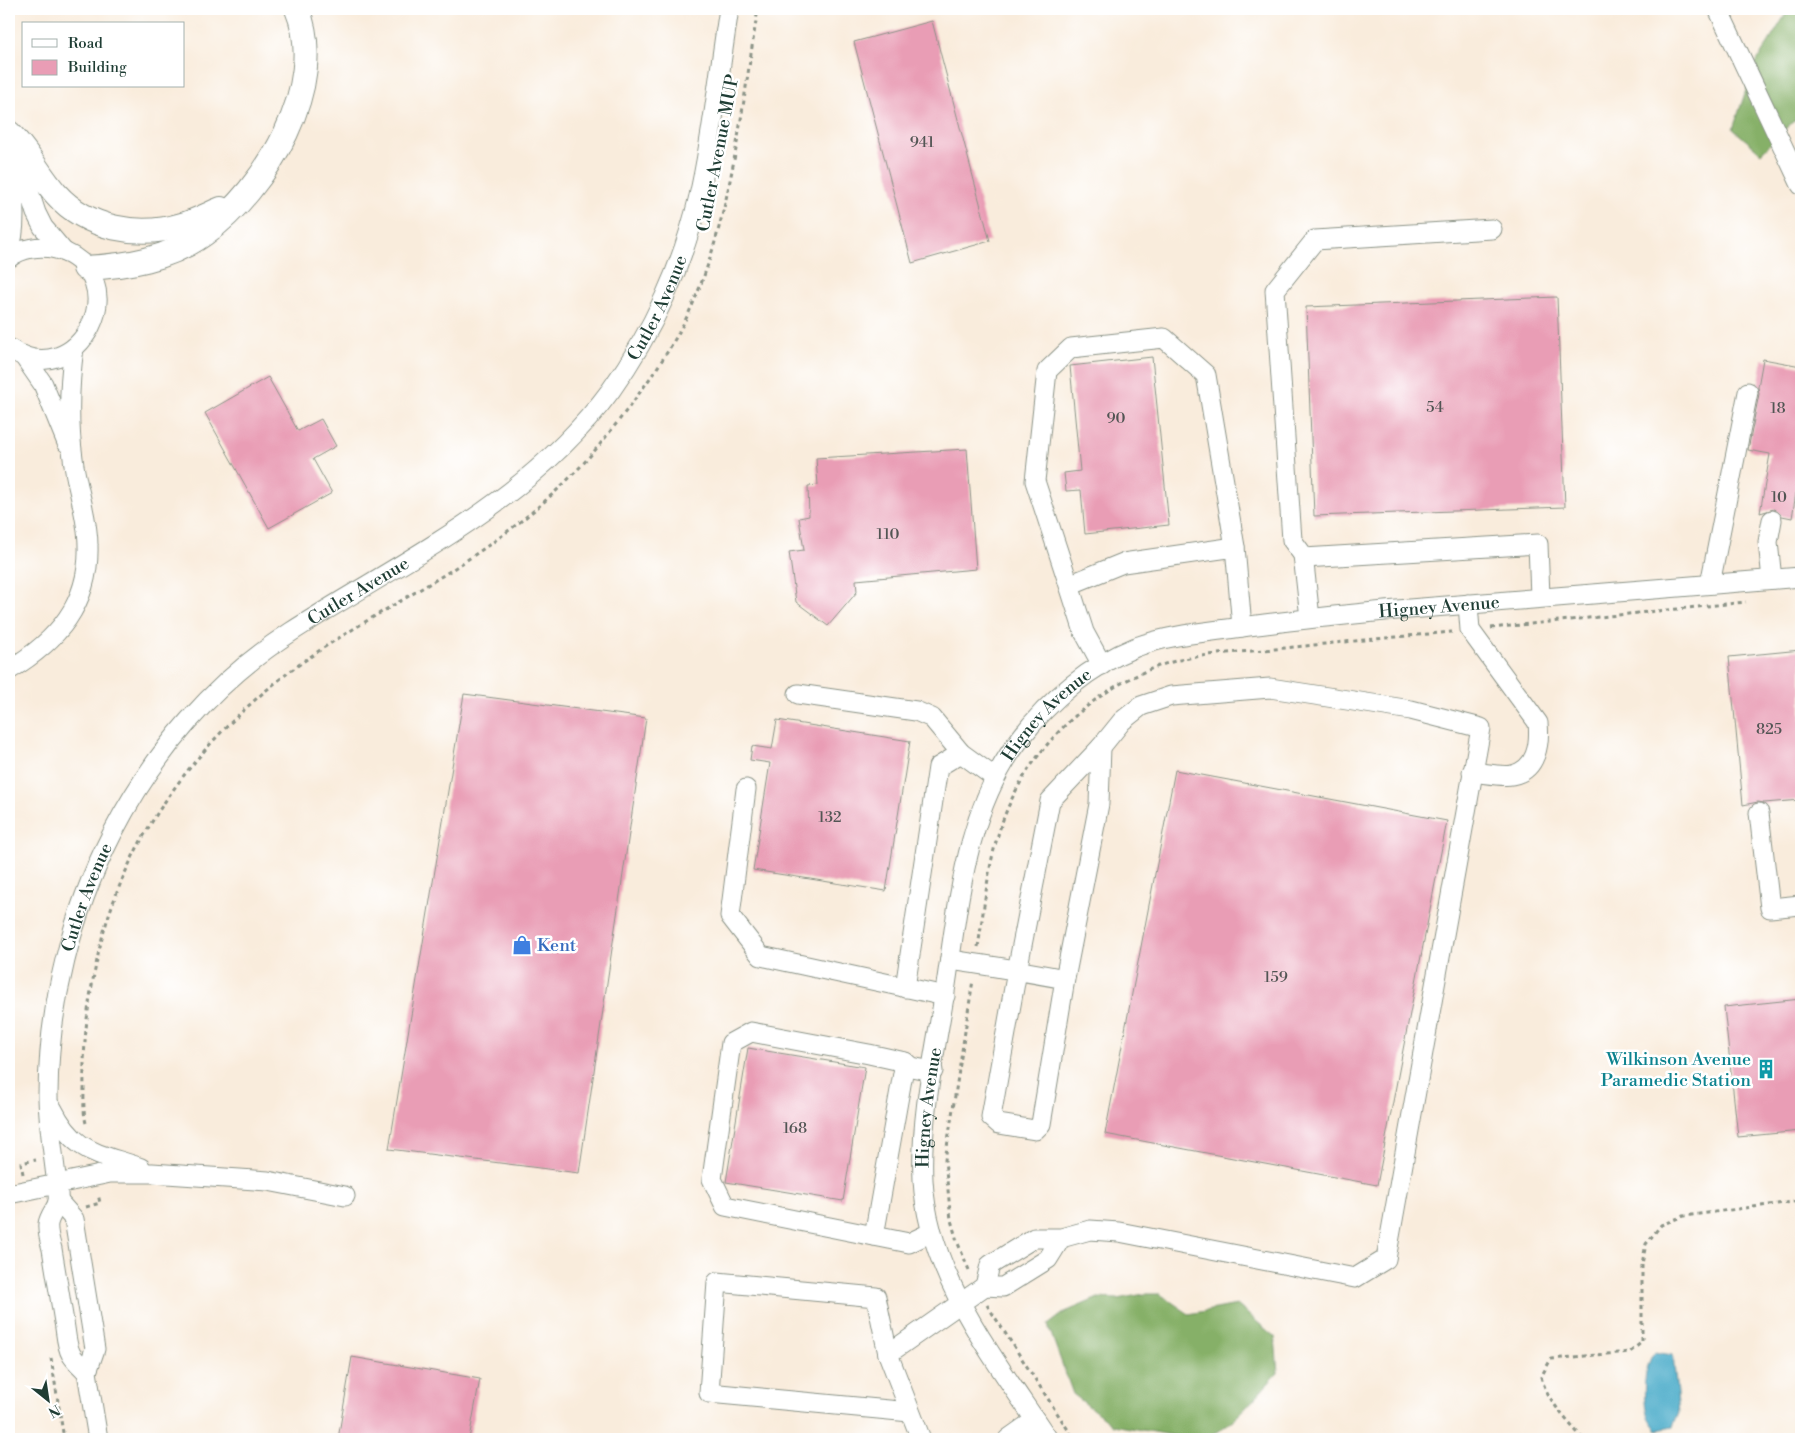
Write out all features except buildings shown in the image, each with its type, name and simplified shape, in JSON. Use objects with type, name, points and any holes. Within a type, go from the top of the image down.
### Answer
[{"type":"main road","points":[[85,268],[132,264],[167,253],[204,234],[237,203],[261,175],[285,136],[298,104],[306,50],[301,20],[296,9]]},
{"type":"main road","points":[[9,133],[56,194],[69,206],[94,221],[124,230],[155,231],[183,225],[237,203]]},
{"type":"street","name":"Cutler Avenue","points":[[57,1192],[48,1100],[52,1032],[57,994],[64,963],[86,894],[107,840],[141,785],[185,724],[223,684],[287,634],[433,547],[511,493],[581,426],[611,389],[642,339],[669,289],[682,253],[699,195],[729,9]]},
{"type":"street","points":[[1718,9],[1801,185]]},
{"type":"street","points":[[9,133],[14,217],[14,232],[9,250]]},
{"type":"street","points":[[9,133],[36,213],[43,227],[64,252],[85,268],[94,283],[97,301],[95,319],[87,335],[74,348],[58,356],[40,359],[16,352]]},
{"type":"street","points":[[1310,618],[1304,558],[1292,540],[1275,290],[1315,240],[1492,229]]},
{"type":"street","points":[[9,258],[24,250],[37,247],[64,252]]},
{"type":"street","points":[[1102,665],[1084,632],[1035,481],[1048,371],[1071,348],[1164,338],[1206,375],[1235,547],[1242,627]]},
{"type":"street","points":[[9,670],[35,654],[55,636],[71,614],[86,575],[88,544],[73,458],[69,381],[74,348]]},
{"type":"street","points":[[16,352],[43,384],[73,458]]},
{"type":"street","points":[[1710,584],[1748,392]]},
{"type":"street","points":[[1772,520],[1768,542],[1772,580]]},
{"type":"street","points":[[1304,558],[1538,544],[1540,598]]},
{"type":"street","points":[[1069,585],[1123,563],[1235,547]]},
{"type":"street","name":"Higney Avenue","points":[[1048,1439],[961,1304],[932,1232],[923,1182],[925,1121],[961,891],[979,813],[994,777],[1020,738],[1044,711],[1074,683],[1134,648],[1169,637],[1310,618],[1801,577]]},
{"type":"street","points":[[1468,604],[1470,630],[1538,723],[1540,740],[1534,758],[1527,767],[1513,775],[1472,772]]},
{"type":"street","points":[[888,1354],[982,1288],[990,1265],[1034,1238],[1061,1238],[1090,1230],[1119,1232],[1355,1278],[1386,1259],[1481,728],[1411,710],[1270,688],[1171,696],[1141,706],[1122,721],[1101,747],[1050,801],[1016,971],[991,1117],[999,1124],[1035,1130],[1041,1124],[1065,979],[1099,804],[1101,747]]},
{"type":"street","points":[[798,694],[916,711],[932,718],[960,753],[994,777]]},
{"type":"street","points":[[905,988],[938,767],[960,753]]},
{"type":"street","points":[[746,789],[730,916],[761,956],[944,996]]},
{"type":"street","points":[[1759,813],[1770,908],[1801,905]]},
{"type":"street","points":[[950,960],[1065,979]]},
{"type":"street","points":[[932,1232],[909,1243],[725,1206],[712,1179],[731,1043],[751,1032],[905,1062],[911,1067],[933,1071]]},
{"type":"street","points":[[874,1236],[905,1062]]},
{"type":"street","points":[[48,1100],[62,1127],[74,1141],[87,1150],[152,1173]]},
{"type":"street","points":[[9,1194],[57,1192],[110,1173],[152,1173],[268,1181],[345,1196]]},
{"type":"street","points":[[57,1192],[74,1219],[95,1349],[87,1372],[98,1439]]},
{"type":"street","points":[[57,1192],[47,1224],[70,1353],[87,1372]]},
{"type":"street","points":[[982,1288],[1003,1288],[1048,1259],[1061,1238]]},
{"type":"street","points":[[910,1412],[709,1394],[717,1282],[876,1296],[888,1354],[921,1439]]},
{"type":"street","points":[[1008,1439],[1035,1420]]},
{"type":"path","name":"Cutler Avenue MUP","points":[[87,1150],[94,1137],[87,1130],[84,1117],[83,1056],[88,1003],[98,953],[113,904],[132,857],[161,807],[197,758],[227,726],[266,690],[308,658],[444,575],[531,514],[569,480],[628,408],[665,355],[682,324],[694,301],[715,243],[728,184],[758,9]]},
{"type":"path","points":[[1074,1439],[999,1326],[982,1288],[956,1241],[951,1220],[945,1160],[998,835],[1008,808],[1027,771],[1046,745],[1064,725],[1111,689],[1157,667],[1206,656],[1755,601]]},
{"type":"path","points":[[1583,1439],[1550,1399],[1541,1377],[1551,1360],[1630,1352],[1642,1342],[1642,1264],[1646,1244],[1661,1225],[1683,1216],[1801,1201]]},
{"type":"green space","points":[[1789,9],[1801,9],[1801,114],[1761,153],[1733,129],[1754,66]]},
{"type":"green space","points":[[1144,1294],[1160,1294],[1189,1314],[1237,1305],[1275,1337],[1278,1373],[1250,1404],[1217,1432],[1193,1439],[1113,1425],[1073,1394],[1048,1325],[1065,1312],[1098,1298],[1117,1299]]},
{"type":"water","points":[[1654,1352],[1673,1355],[1679,1413],[1673,1427],[1657,1430],[1651,1422],[1645,1406],[1646,1373]]},
{"type":"place","name":"Kent","points":[[522,945]]},
{"type":"place","name":"Wilkinson Avenue Paramedic Station","points":[[1766,1069]]}]
